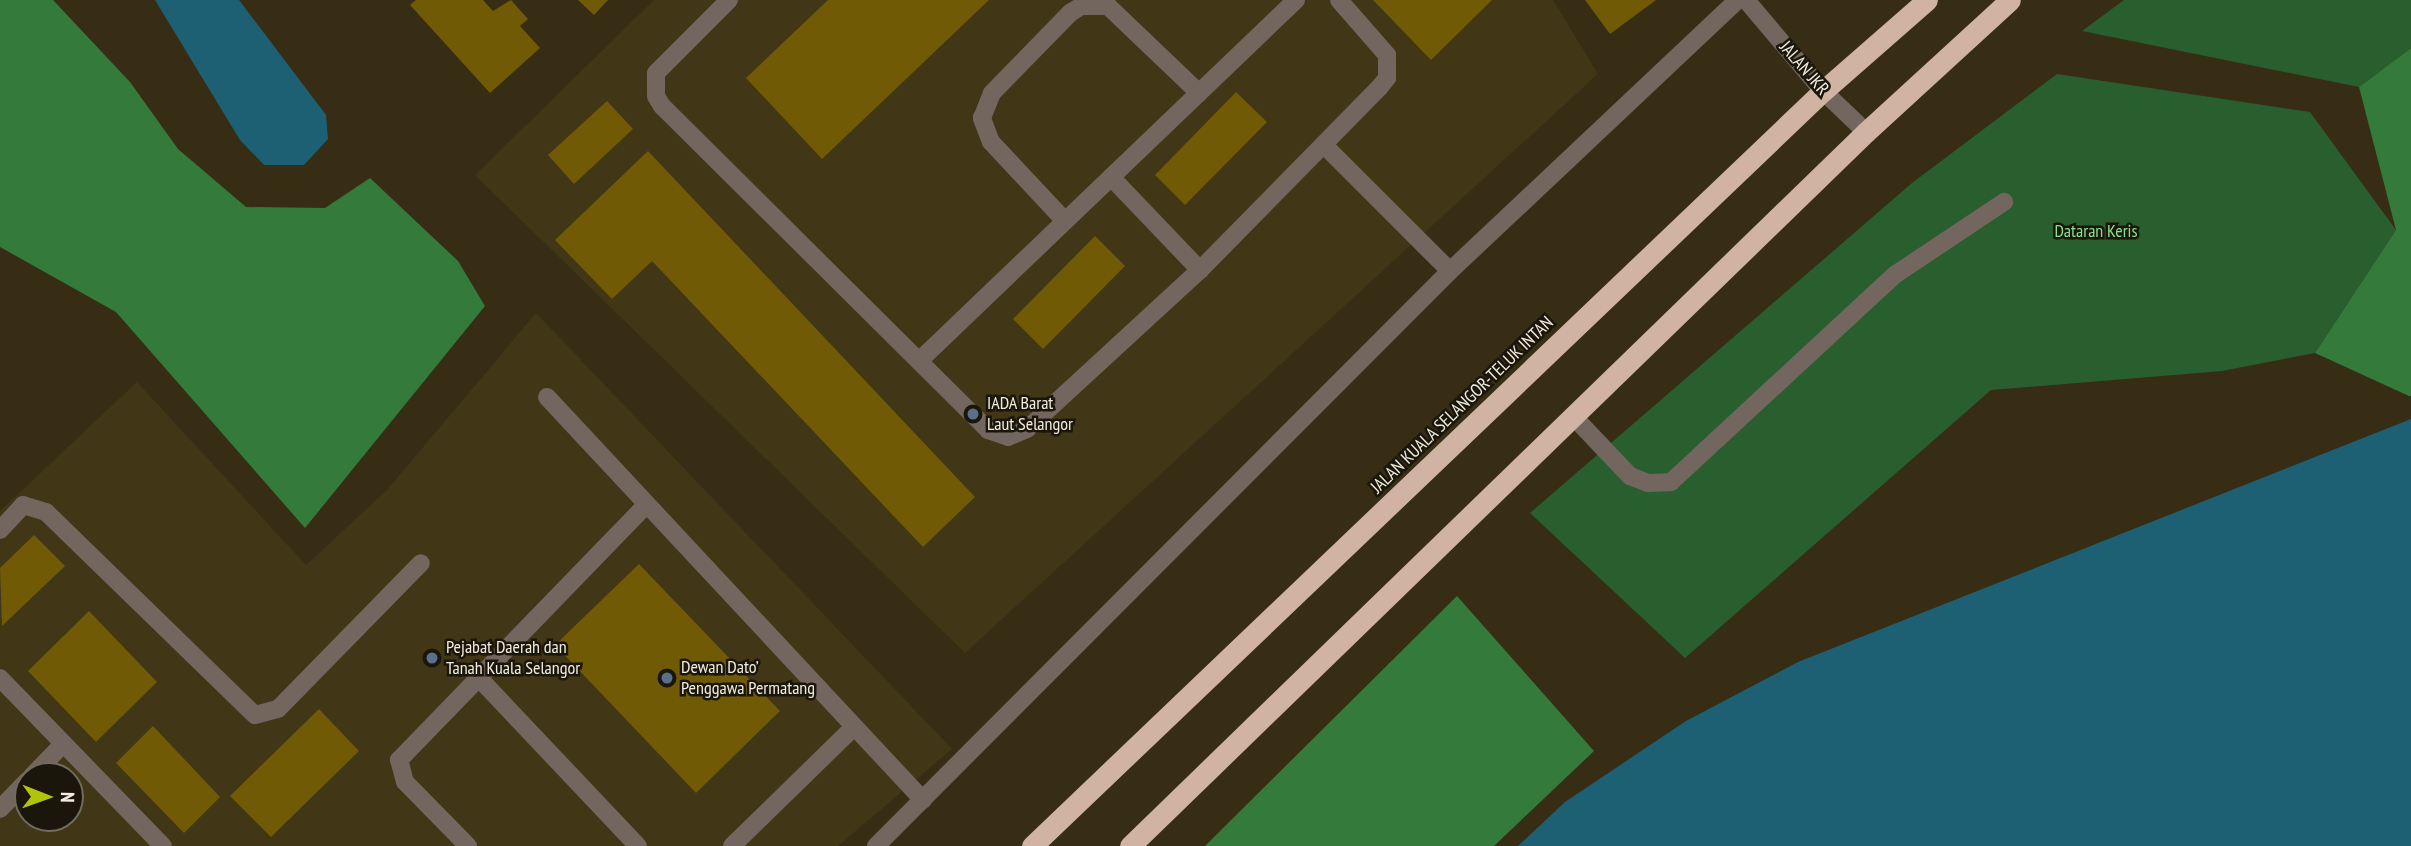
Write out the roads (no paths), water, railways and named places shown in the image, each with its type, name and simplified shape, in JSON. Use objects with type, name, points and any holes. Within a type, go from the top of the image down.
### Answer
[{"type":"highway","name":"JALAN KUALA SELANGOR-TELUK INTAN","points":[[1032,846],[1823,91],[1927,0]]},
{"type":"highway","points":[[1130,846],[1866,132],[2011,0]]},
{"type":"street","points":[[729,0],[656,73],[656,96],[988,430],[1018,435],[1200,270],[1326,147],[1387,78],[1389,67],[1381,45],[1339,0]]},
{"type":"street","points":[[919,361],[1297,0]]},
{"type":"street","points":[[876,846],[1450,271],[1738,0]]},
{"type":"street","name":"JALAN JKR","points":[[1746,0],[1823,91],[1866,132]]},
{"type":"street","points":[[1065,221],[991,142],[982,118],[992,93],[1070,13],[1081,6],[1108,6],[1199,93]]},
{"type":"street","points":[[1326,147],[1450,271]]},
{"type":"street","points":[[1111,177],[1200,270]]},
{"type":"street","points":[[1573,416],[1630,476],[1648,483],[1671,482],[1896,274],[2004,202]]},
{"type":"street","points":[[547,397],[923,800]]},
{"type":"street","points":[[468,846],[405,782],[399,760],[647,504]]},
{"type":"street","points":[[0,530],[23,505],[46,512],[255,715],[278,709],[421,563]]},
{"type":"street","points":[[478,676],[638,846]]},
{"type":"street","points":[[0,678],[163,846]]},
{"type":"street","points":[[732,846],[854,727]]},
{"type":"street","points":[[46,762],[64,744]]},
{"type":"street","points":[[0,809],[14,794]]},
{"type":"water","points":[[155,0],[239,0],[326,115],[328,139],[304,165],[264,165],[240,140]]},
{"type":"water","points":[[2411,419],[2411,846],[1518,846],[1565,802],[1686,721],[1798,662]]},
{"type":"place","name":"IADA Barat Laut Selangor","points":[[973,414]]},
{"type":"place","name":"Pejabat Daerah dan Tanah Kuala Selangor","points":[[432,658]]},
{"type":"place","name":"Dewan Dato’ Penggawa Permatang","points":[[667,678]]},
{"type":"park label","name":"Dataran Keris","points":[[2096,231]]}]
